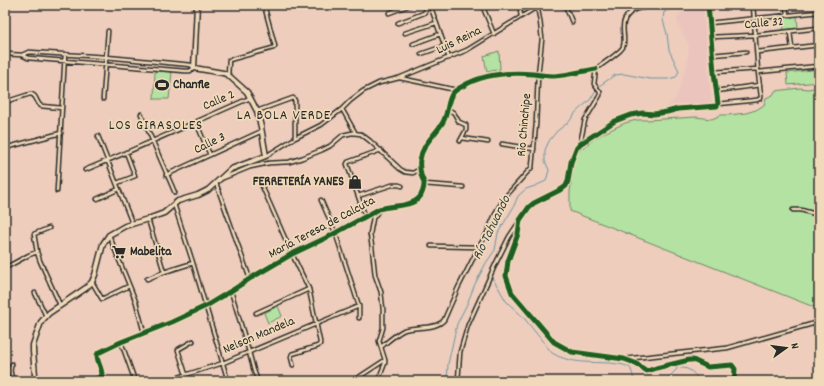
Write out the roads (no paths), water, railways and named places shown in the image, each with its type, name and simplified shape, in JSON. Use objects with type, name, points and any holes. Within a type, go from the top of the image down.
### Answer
[{"type":"main road","points":[[34,381],[33,345],[41,322],[46,316],[86,288],[92,282],[103,244],[109,235],[132,223],[164,213],[178,201],[204,193],[231,169],[266,156],[257,111],[251,98],[245,90],[228,75],[194,68],[197,5]]},
{"type":"street","points":[[228,75],[229,60],[273,48],[274,46],[264,5]]},
{"type":"street","points":[[389,13],[410,5]]},
{"type":"street","points":[[398,22],[424,13],[426,10],[424,5]]},
{"type":"street","points":[[430,5],[448,58]]},
{"type":"street","points":[[482,5],[494,34]]},
{"type":"street","points":[[519,5],[522,16]]},
{"type":"street","name":"Luis Reina","points":[[266,156],[295,138],[321,125],[363,91],[379,83],[399,78],[467,50],[537,6],[542,5]]},
{"type":"street","points":[[565,5],[572,22]]},
{"type":"street","points":[[463,187],[424,184],[420,166],[422,150],[447,115],[451,96],[456,90],[466,84],[500,74],[535,74],[553,76],[596,69],[623,48],[624,21],[630,13],[634,10],[649,8],[654,5]]},
{"type":"street","points":[[718,104],[708,6],[735,5]]},
{"type":"street","points":[[458,381],[460,352],[468,325],[496,262],[509,237],[529,207],[566,186],[571,162],[576,149],[580,144],[614,121],[631,115],[643,113],[654,114],[678,109],[715,107],[718,104],[757,100],[761,98],[753,5]]},
{"type":"street","points":[[786,5],[787,16]]},
{"type":"street","name":"Rio Chinchipe","points":[[381,347],[406,330],[437,325],[444,320],[458,288],[497,210],[506,196],[532,167],[542,39],[537,6]]},
{"type":"street","points":[[709,23],[819,12]]},
{"type":"street","points":[[405,33],[436,22]]},
{"type":"street","name":"Calle 32","points":[[711,37],[756,35],[819,28]]},
{"type":"street","points":[[103,99],[108,31]]},
{"type":"street","points":[[790,32],[792,48]]},
{"type":"street","points":[[413,44],[440,34]]},
{"type":"street","points":[[757,52],[819,45]]},
{"type":"street","points":[[421,54],[444,46]]},
{"type":"street","points":[[5,54],[22,55],[28,58],[65,62],[190,72],[194,68],[191,65],[106,57],[29,52],[22,55]]},
{"type":"street","points":[[712,55],[746,52]]},
{"type":"street","points":[[56,191],[65,54]]},
{"type":"street","points":[[714,72],[819,66]]},
{"type":"street","points":[[580,144],[585,120],[600,93],[594,84],[596,69]]},
{"type":"street","points":[[399,78],[456,90]]},
{"type":"street","points":[[716,91],[760,84]]},
{"type":"street","points":[[5,102],[33,94],[41,106],[62,108]]},
{"type":"street","name":"Calle 2","points":[[85,170],[153,142],[251,98]]},
{"type":"street","points":[[257,111],[293,98],[296,101],[295,138]]},
{"type":"street","points":[[342,109],[355,133]]},
{"type":"street","points":[[448,109],[454,113],[459,122],[466,125],[466,130],[460,141]]},
{"type":"street","points":[[141,114],[175,194]]},
{"type":"street","points":[[196,122],[210,155]]},
{"type":"street","name":"Calle 3","points":[[166,175],[262,131]]},
{"type":"street","points":[[5,148],[60,133]]},
{"type":"street","points":[[221,178],[250,167],[269,163],[289,162],[302,158],[327,148],[343,135],[350,133],[364,136],[405,172],[413,173],[418,170],[420,166]]},
{"type":"street","points":[[98,136],[132,223]]},
{"type":"street","points":[[462,138],[488,142]]},
{"type":"street","points":[[502,144],[534,149]]},
{"type":"street","points":[[365,216],[347,164],[348,162],[381,150]]},
{"type":"street","points":[[117,183],[135,176],[126,152]]},
{"type":"street","points":[[216,183],[250,279]]},
{"type":"street","name":"María Teresa de Calcuta","points":[[90,381],[102,376],[97,358],[98,353],[206,306],[292,254],[330,236],[379,209],[414,202],[422,193],[424,184]]},
{"type":"street","points":[[358,196],[392,185],[402,186]]},
{"type":"street","points":[[262,186],[309,289],[320,344],[318,346],[292,354],[291,357],[293,365]]},
{"type":"street","points":[[97,199],[119,189]]},
{"type":"street","points":[[321,200],[335,232],[358,306],[359,318]]},
{"type":"street","points":[[174,204],[228,381]]},
{"type":"street","points":[[378,381],[385,364],[380,341],[383,328],[383,309],[381,292],[375,276],[370,234],[373,218],[379,209]]},
{"type":"street","points":[[793,210],[801,210],[819,215]]},
{"type":"street","points":[[148,219],[164,272]]},
{"type":"street","points":[[520,220],[518,234],[508,261],[506,276],[512,293],[554,342],[572,352],[624,360],[635,363],[647,371],[689,360],[693,360],[708,367],[730,364],[734,366],[735,369],[734,381]]},
{"type":"street","points":[[49,228],[34,234],[40,261],[60,306]]},
{"type":"street","points":[[109,235],[136,302],[144,333]]},
{"type":"street","points":[[431,246],[479,246]]},
{"type":"street","points":[[5,268],[37,252]]},
{"type":"street","points":[[147,279],[193,263]]},
{"type":"street","points":[[92,282],[102,299],[129,286]]},
{"type":"street","points":[[256,313],[309,289]]},
{"type":"street","points":[[231,291],[254,372],[258,381]]},
{"type":"street","points":[[35,293],[46,316]]},
{"type":"street","name":"Nelson Mandela","points":[[166,381],[223,363],[358,306]]},
{"type":"street","points":[[624,360],[727,348],[819,322]]},
{"type":"street","points":[[121,342],[135,381]]},
{"type":"street","points":[[188,381],[178,350],[193,342]]},
{"type":"street","points":[[353,381],[385,360]]},
{"type":"street","points":[[12,364],[10,370],[13,381]]},
{"type":"street","points":[[5,374],[9,381]]},
{"type":"waterway","name":"Río Tahuando","points":[[599,86],[615,75],[624,74],[650,79],[668,79],[676,77],[679,71],[669,50],[663,20],[664,12],[679,5]]},
{"type":"waterway","name":"Río Tahuando","points":[[447,381],[448,364],[457,324],[475,284],[495,250],[498,233],[513,208],[518,196],[526,189],[546,181],[549,170],[545,161],[545,150],[549,141],[557,131],[569,122],[576,112],[590,100],[596,90]]},
{"type":"waterway","points":[[491,276],[506,301],[524,318],[552,353],[559,357],[573,361],[610,363],[627,366],[631,369],[634,381]]},
{"type":"waterway","points":[[665,381],[677,369],[677,366],[689,370],[700,381],[706,379],[713,381],[718,378],[721,378],[721,381]]},
{"type":"place","name":"Chanfle","points":[[162,85]]},
{"type":"place","name":"FERRETERÍA YANES","points":[[355,182]]},
{"type":"place","name":"Mabelita","points":[[119,252]]},
{"type":"district","name":"LA BOLA VERDE","points":[[284,116]]},
{"type":"district","name":"LOS GIRASOLES","points":[[156,126]]}]
